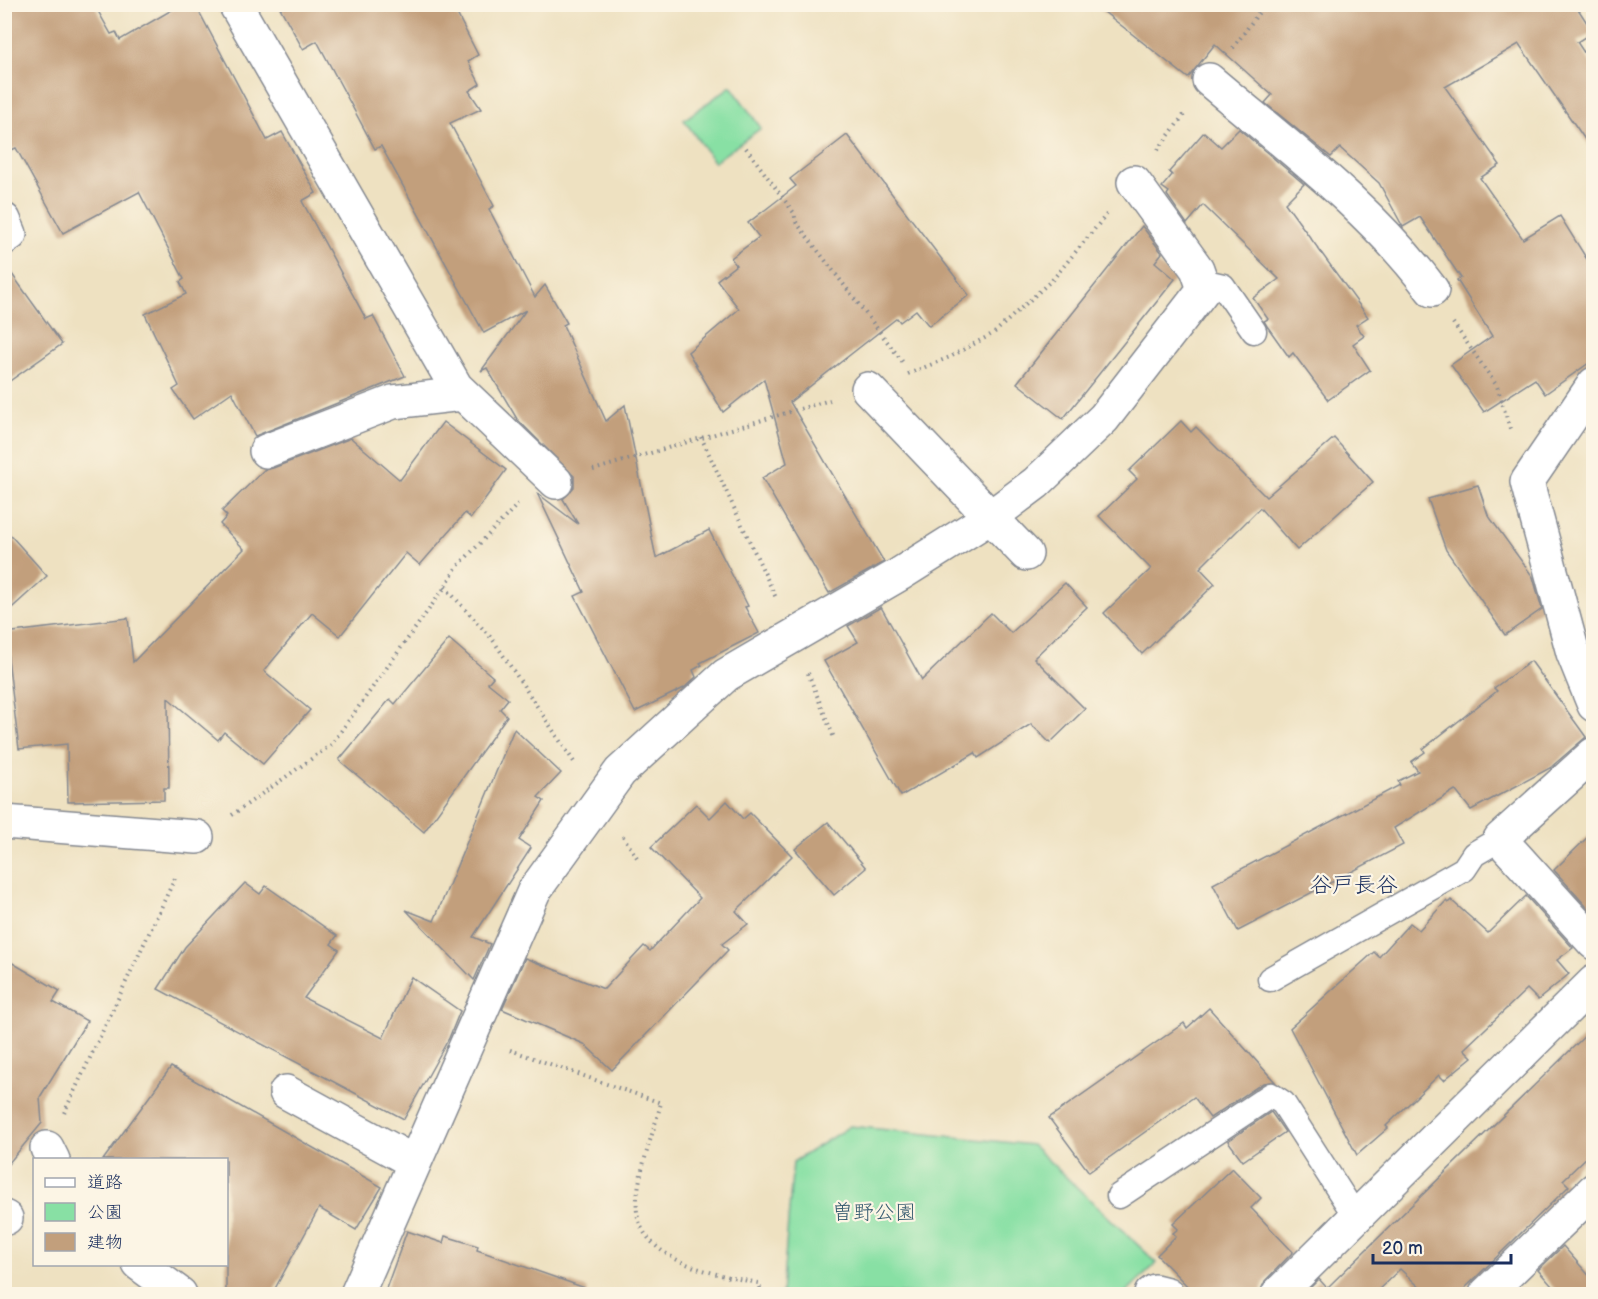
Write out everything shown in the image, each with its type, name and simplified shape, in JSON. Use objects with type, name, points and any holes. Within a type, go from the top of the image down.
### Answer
[{"type":"street","points":[[235,4],[462,394],[556,482]]},
{"type":"street","points":[[1209,80],[1359,208],[1404,252],[1432,290]]},
{"type":"street","points":[[357,1294],[534,891],[620,772],[726,675],[900,574],[992,516],[1036,483],[1104,418],[1204,289],[1197,269],[1134,182]]},
{"type":"street","points":[[4,220],[10,234],[4,238]]},
{"type":"street","points":[[1593,384],[1527,482],[1573,653],[1593,705]]},
{"type":"street","points":[[868,389],[1026,554]]},
{"type":"street","points":[[267,451],[393,402],[462,394]]},
{"type":"street","points":[[1593,753],[1500,838],[1593,943]]},
{"type":"street","points":[[4,822],[197,837]]},
{"type":"street","points":[[1278,1294],[1593,982]]},
{"type":"street","points":[[286,1092],[414,1162]]},
{"type":"street","points":[[1486,1294],[1593,1190]]},
{"type":"street","points":[[141,1266],[171,1292]]},
{"type":"street","points":[[1151,1294],[1155,1291],[1167,1294]]},
{"type":"lane","points":[[1201,281],[1223,286],[1254,331]]},
{"type":"lane","points":[[1270,979],[1464,869],[1474,854],[1500,838]]},
{"type":"lane","points":[[1119,1196],[1271,1095],[1283,1103],[1356,1217]]},
{"type":"path","points":[[50,1154],[172,883],[197,837],[264,794],[331,745],[445,587],[456,568],[524,497],[556,482],[868,389],[951,357],[994,333],[1054,278],[1134,182],[1265,4]]},
{"type":"path","points":[[746,148],[794,213],[796,222],[911,372]]},
{"type":"path","points":[[1461,336],[1497,386],[1504,413]]},
{"type":"path","points":[[701,437],[793,635],[834,738]]},
{"type":"path","points":[[445,587],[493,640],[638,860]]},
{"type":"path","points":[[469,1036],[661,1103],[637,1200],[640,1224],[655,1245],[675,1260],[721,1275],[758,1283],[763,1294]]},
{"type":"green space","points":[[731,86],[761,128],[714,162],[684,120]]},
{"type":"green space","name":"曽野公園","points":[[850,1126],[1032,1145],[1157,1263],[1124,1294],[782,1294],[793,1162]]},
{"type":"building","points":[[4,4],[94,4],[111,34],[116,32],[120,40],[182,4],[195,4],[267,140],[282,132],[316,193],[302,201],[366,319],[373,316],[405,376],[255,436],[232,392],[193,419],[173,390],[179,386],[145,314],[186,294],[180,282],[184,279],[139,192],[63,233],[16,148],[4,153]]},
{"type":"building","points":[[278,4],[452,4],[478,55],[468,61],[480,84],[469,91],[481,109],[450,123],[494,206],[489,209],[535,297],[545,285],[567,323],[563,325],[606,421],[625,405],[656,558],[709,530],[748,606],[745,607],[759,633],[700,663],[702,665],[693,670],[696,677],[684,688],[635,712],[575,596],[584,592],[537,493],[578,524],[563,499],[574,487],[574,476],[517,419],[487,368],[481,371],[526,310],[484,333],[381,146],[375,149],[317,41],[303,49]]},
{"type":"building","points":[[1094,4],[1586,4],[1578,9],[1593,32],[1577,42],[1593,66],[1593,151],[1519,44],[1445,87],[1500,165],[1480,178],[1523,239],[1560,216],[1593,269],[1593,360],[1545,394],[1535,379],[1484,412],[1451,365],[1492,336],[1457,280],[1461,278],[1420,217],[1403,227],[1379,183],[1340,148],[1331,157],[1265,103],[1272,95],[1215,44],[1188,78]]},
{"type":"building","points":[[1239,129],[1304,184],[1285,203],[1368,317],[1356,325],[1364,336],[1353,344],[1370,370],[1328,400],[1293,353],[1289,357],[1267,326],[1264,321],[1268,319],[1253,298],[1279,279],[1203,205],[1187,224],[1167,195],[1169,192],[1162,187],[1172,175],[1169,172],[1204,132],[1221,147]]},
{"type":"building","points":[[847,135],[969,295],[929,326],[916,310],[900,322],[897,318],[790,402],[884,562],[829,593],[762,478],[787,463],[764,379],[723,412],[688,352],[739,309],[717,280],[736,265],[731,258],[759,237],[748,223],[796,186],[790,179]]},
{"type":"building","points":[[1142,226],[1162,253],[1155,262],[1175,279],[1063,419],[1017,383]]},
{"type":"building","points":[[4,263],[62,344],[4,385]]},
{"type":"building","points":[[1181,421],[1191,432],[1196,427],[1266,497],[1334,438],[1373,482],[1297,550],[1260,508],[1200,568],[1215,584],[1142,654],[1104,613],[1151,569],[1099,516],[1137,479],[1129,471]]},
{"type":"building","points":[[443,422],[506,470],[471,518],[465,513],[420,565],[406,553],[340,636],[312,613],[264,671],[310,710],[263,764],[224,732],[218,740],[168,698],[169,788],[164,788],[164,800],[68,802],[67,744],[19,749],[5,633],[128,618],[133,662],[244,549],[220,524],[227,516],[222,511],[264,470],[351,438],[400,480]]},
{"type":"building","points":[[1478,485],[1488,515],[1533,577],[1542,609],[1505,635],[1446,550],[1428,499]]},
{"type":"building","points":[[4,528],[47,576],[4,615]]},
{"type":"building","points":[[1065,583],[1087,607],[1034,658],[1085,709],[1050,743],[1031,724],[978,758],[975,753],[901,796],[824,661],[858,642],[848,626],[881,607],[922,680],[991,613],[1011,633]]},
{"type":"building","points":[[449,639],[493,677],[488,683],[508,699],[500,709],[507,716],[424,832],[339,760],[390,699],[395,704]]},
{"type":"building","points":[[1531,661],[1586,737],[1550,768],[1471,810],[1455,790],[1394,828],[1403,845],[1238,931],[1213,884],[1400,785],[1398,781],[1418,771],[1411,762],[1425,752],[1423,749],[1497,691],[1494,688]]},
{"type":"building","points":[[514,729],[561,773],[538,797],[544,801],[519,840],[531,848],[473,937],[490,944],[474,980],[406,910],[434,921]]},
{"type":"building","points":[[727,801],[743,819],[750,813],[792,856],[736,911],[748,924],[722,944],[728,950],[612,1070],[584,1044],[502,1009],[525,958],[604,989],[644,946],[650,951],[700,898],[651,847],[696,804],[710,818]]},
{"type":"building","points":[[828,822],[866,868],[834,895],[795,849]]},
{"type":"building","points":[[1593,832],[1593,914],[1554,870]]},
{"type":"building","points":[[245,883],[260,894],[266,886],[337,936],[331,944],[339,950],[304,998],[383,1038],[411,977],[460,1011],[449,1038],[404,1119],[158,989],[185,947]]},
{"type":"building","points":[[1526,896],[1573,948],[1557,960],[1569,974],[1538,1000],[1527,989],[1464,1049],[1472,1057],[1444,1080],[1439,1075],[1386,1126],[1388,1128],[1357,1155],[1290,1028],[1374,952],[1379,957],[1410,923],[1419,930],[1446,901],[1448,903],[1451,900],[1488,933]]},
{"type":"building","points":[[4,958],[60,991],[53,1002],[87,1021],[40,1097],[42,1123],[4,1169]]},
{"type":"building","points":[[1209,1008],[1275,1082],[1263,1083],[1210,1118],[1194,1097],[1089,1172],[1049,1118],[1184,1023],[1187,1028]]},
{"type":"building","points":[[1593,1028],[1593,1151],[1563,1180],[1569,1186],[1459,1294],[1427,1294],[1400,1269],[1374,1294],[1304,1294],[1319,1279],[1327,1288]]},
{"type":"building","points":[[171,1067],[382,1187],[356,1230],[319,1208],[272,1294],[226,1294],[228,1158],[104,1158]]},
{"type":"building","points":[[1271,1112],[1285,1132],[1243,1161],[1228,1141]]},
{"type":"building","points":[[1232,1168],[1261,1198],[1251,1208],[1293,1252],[1265,1281],[1260,1294],[1195,1294],[1157,1255],[1176,1236],[1173,1233],[1178,1229],[1173,1224]]},
{"type":"building","points":[[407,1231],[443,1243],[445,1236],[478,1246],[477,1250],[588,1289],[587,1294],[384,1294]]},
{"type":"building","points":[[1563,1246],[1593,1280],[1593,1294],[1559,1294],[1538,1270]]},
{"type":"district","name":"谷戸長谷","points":[[1354,885]]}]
